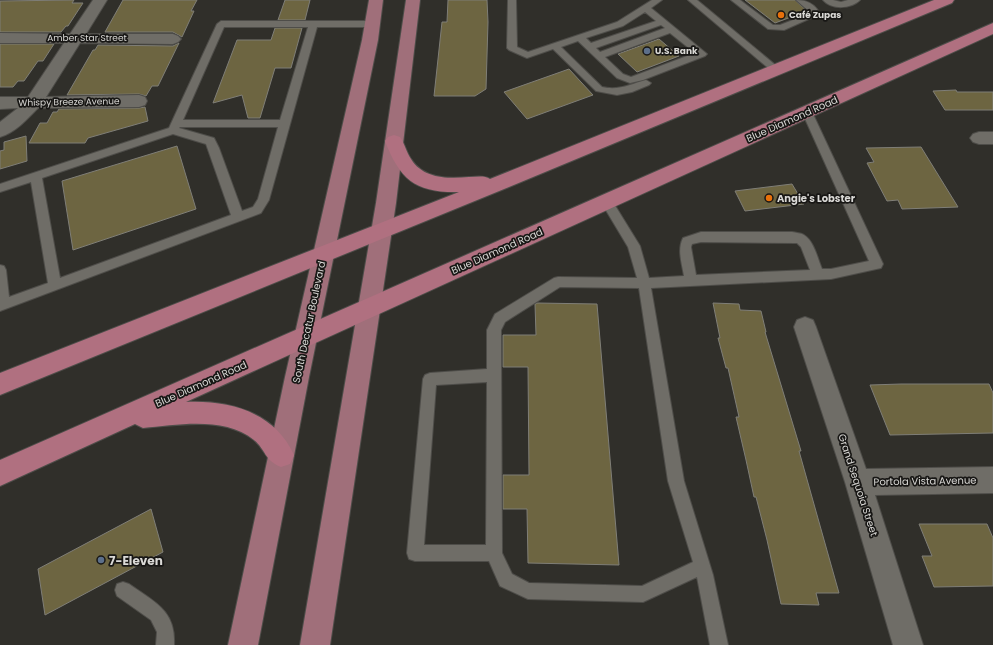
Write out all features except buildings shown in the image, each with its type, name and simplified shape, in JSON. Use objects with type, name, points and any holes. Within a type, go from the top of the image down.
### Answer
[{"type":"highway","points":[[0,384],[502,182],[947,0]]},
{"type":"highway","name":"Blue Diamond Road","points":[[0,473],[608,202],[993,28]]},
{"type":"highway","points":[[394,141],[408,169],[418,178],[456,185],[502,182]]},
{"type":"highway","points":[[127,417],[188,412],[232,417],[262,432],[281,455]]},
{"type":"main road","name":"South Decatur Boulevard","points":[[243,645],[281,455],[373,24],[376,0]]},
{"type":"main road","points":[[315,645],[381,231],[413,0]]},
{"type":"street","points":[[0,131],[18,118],[34,103],[100,0]]},
{"type":"street","name":"Amber Star Street","points":[[0,38],[173,39]]},
{"type":"street","name":"Whispy Breeze Avenue","points":[[0,102],[34,103],[139,101]]},
{"type":"street","name":"Grand Sequoia Street","points":[[805,327],[858,482],[908,645]]},
{"type":"street","name":"Portola Vista Avenue","points":[[858,482],[993,480]]},
{"type":"lane","points":[[512,0],[512,48],[527,55],[620,24],[658,0]]},
{"type":"lane","points":[[692,0],[776,70]]},
{"type":"lane","points":[[735,0],[771,27],[781,28],[816,14],[814,10],[800,0]]},
{"type":"lane","points":[[827,0],[835,5],[843,5],[856,0]]},
{"type":"lane","points":[[580,38],[620,76],[630,80],[702,54],[646,8]]},
{"type":"lane","points":[[175,127],[221,24],[373,24]]},
{"type":"lane","points":[[0,270],[2,306],[257,210],[264,200],[313,24]]},
{"type":"lane","points":[[594,51],[667,25]]},
{"type":"lane","points":[[555,46],[599,89],[608,91],[622,92],[633,88],[679,69],[679,62]]},
{"type":"lane","points":[[702,566],[643,594],[528,591],[506,580],[494,552],[494,330],[500,318],[558,282],[644,283],[831,274],[876,264],[807,112]]},
{"type":"lane","points":[[0,188],[175,127],[285,124]]},
{"type":"lane","points":[[175,127],[210,141],[214,148],[238,217]]},
{"type":"lane","points":[[36,176],[55,286]]},
{"type":"lane","points":[[608,202],[634,246],[644,283],[676,481],[702,566],[719,645]]},
{"type":"lane","points":[[691,280],[685,247],[687,241],[701,237],[792,237],[801,239],[806,245],[818,274]]},
{"type":"lane","points":[[493,375],[430,379],[415,552],[494,552]]},
{"type":"lane","points":[[123,590],[157,614],[166,631],[164,645]]},
{"type":"place","name":"Café Zupas","points":[[781,15]]},
{"type":"place","name":"U.S. Bank","points":[[647,51]]},
{"type":"place","name":"Angie's Lobster","points":[[769,198]]},
{"type":"place","name":"7-Eleven","points":[[101,560]]}]
